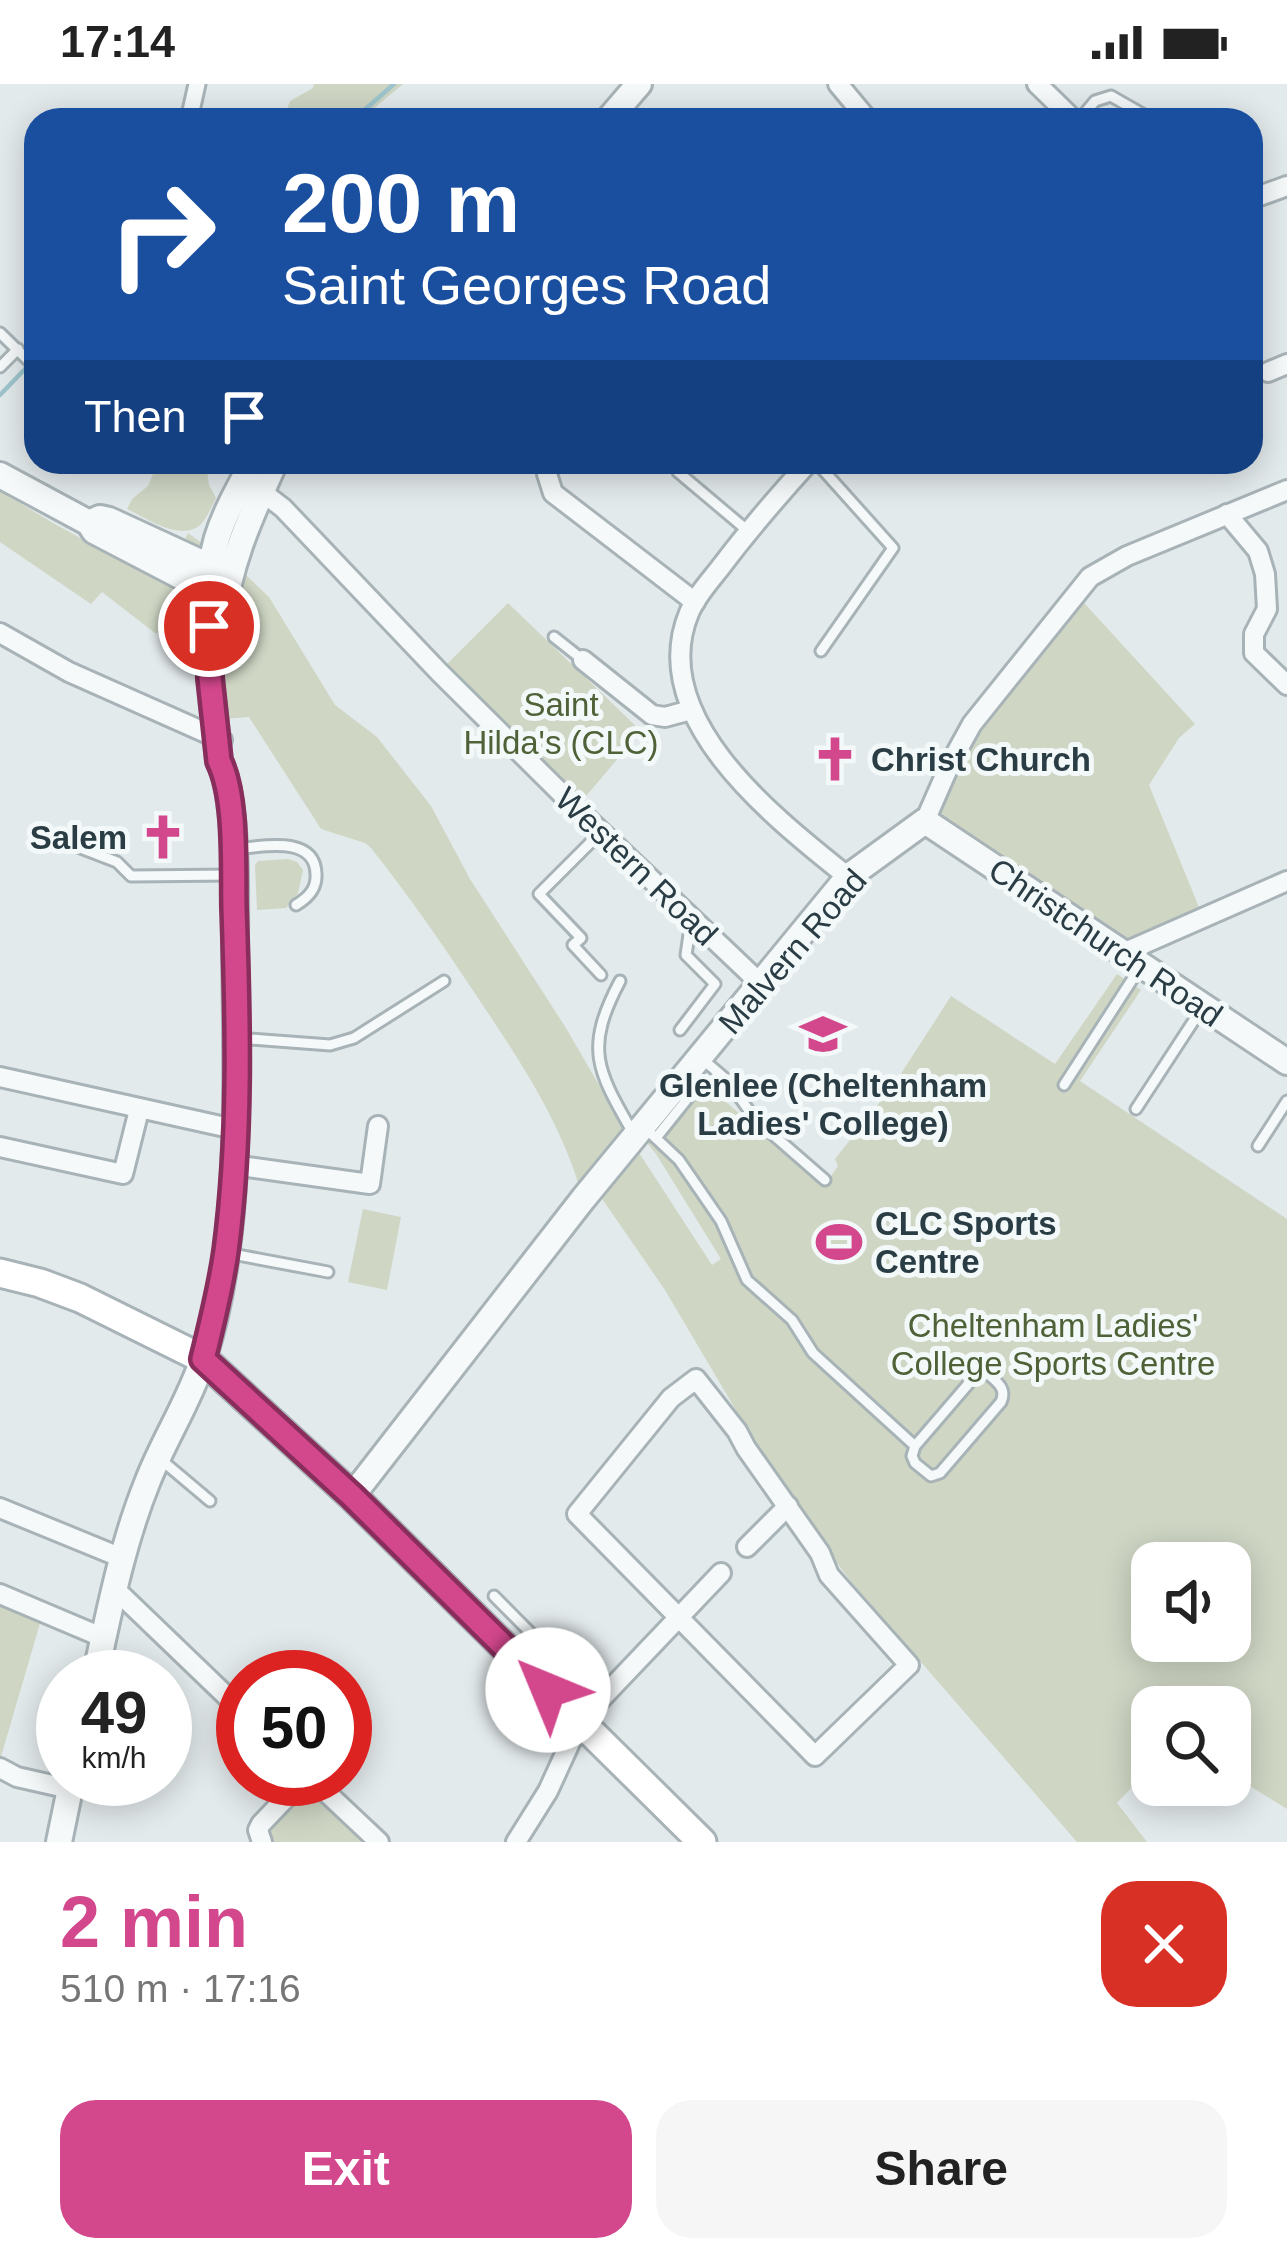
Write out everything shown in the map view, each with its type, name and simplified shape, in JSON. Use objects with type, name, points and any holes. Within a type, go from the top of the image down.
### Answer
[{"type":"main road","points":[[0,1273],[80,1298],[203,1359],[526,1649],[580,1721],[702,1842]]},
{"type":"street","points":[[618,108],[639,84]]},
{"type":"street","points":[[838,84],[858,108]]},
{"type":"street","points":[[1036,84],[1063,108]]},
{"type":"street","points":[[250,499],[252,474]]},
{"type":"street","points":[[101,1650],[136,1512],[203,1359],[226,1252],[237,1038],[233,862],[225,773],[219,761],[219,578],[250,499],[267,474]]},
{"type":"street","points":[[547,474],[553,493],[695,602]]},
{"type":"street","points":[[801,474],[748,531],[695,602],[684,628],[682,685],[691,710],[762,806],[848,877]]},
{"type":"street","points":[[0,475],[184,578],[219,578]]},
{"type":"street","points":[[925,821],[972,724],[1090,577],[1126,556],[1287,490]]},
{"type":"street","name":"Western Road","points":[[250,499],[283,508],[439,672],[761,985]]},
{"type":"street","points":[[1227,514],[1258,551],[1264,566],[1267,609],[1253,634],[1254,653],[1287,685]]},
{"type":"street","points":[[0,633],[68,673],[221,740]]},
{"type":"street","points":[[583,660],[652,715],[691,710]]},
{"type":"street","name":"Malvern Road","points":[[352,1496],[598,1182],[695,1077],[848,877],[925,821]]},
{"type":"street","name":"Christchurch Road","points":[[925,821],[1287,1062]]},
{"type":"street","points":[[1132,959],[1287,881]]},
{"type":"street","points":[[0,1077],[234,1129]]},
{"type":"street","points":[[0,1147],[123,1174],[139,1110]]},
{"type":"street","points":[[233,1165],[370,1184],[378,1126]]},
{"type":"street","points":[[696,1379],[820,1553],[829,1575],[909,1665],[815,1756],[679,1618],[577,1514],[671,1399],[696,1379]]},
{"type":"street","points":[[747,1547],[788,1506]]},
{"type":"street","points":[[0,1508],[122,1558]]},
{"type":"street","points":[[516,1842],[548,1791],[580,1721],[721,1573]]},
{"type":"street","points":[[116,1589],[216,1686]]},
{"type":"street","points":[[0,1594],[104,1638]]},
{"type":"street","points":[[0,1768],[36,1779]]},
{"type":"street","points":[[59,1842],[66,1806]]},
{"type":"street","points":[[262,1842],[258,1830],[280,1806]]},
{"type":"street","points":[[338,1806],[379,1842]]},
{"type":"lane","points":[[1087,108],[1095,100],[1111,96],[1132,108]]},
{"type":"lane","points":[[0,333],[24,355]]},
{"type":"lane","points":[[0,367],[18,349]]},
{"type":"lane","points":[[680,474],[748,531]]},
{"type":"lane","points":[[821,651],[893,548],[823,474]]},
{"type":"lane","points":[[554,637],[583,660]]},
{"type":"lane","points":[[601,832],[539,894],[580,938],[573,945],[602,975]]},
{"type":"lane","points":[[78,847],[117,862],[131,876],[299,847],[314,863],[316,880],[310,896],[296,905]]},
{"type":"lane","points":[[680,1030],[715,984],[686,955],[692,919]]},
{"type":"lane","points":[[710,979],[730,955]]},
{"type":"lane","points":[[1064,1085],[1132,959]]},
{"type":"lane","points":[[620,981],[604,1010],[596,1051],[604,1082],[645,1134],[679,1160],[721,1221],[746,1280],[792,1320],[813,1353],[915,1446]]},
{"type":"lane","points":[[237,1038],[330,1045],[354,1038],[444,982]]},
{"type":"lane","points":[[1136,1109],[1203,1006]]},
{"type":"lane","points":[[695,1077],[728,1081],[755,1119],[825,1180]]},
{"type":"lane","points":[[1258,1146],[1287,1101]]},
{"type":"lane","points":[[226,1252],[328,1272]]},
{"type":"lane","points":[[988,1374],[1002,1387],[1001,1402],[940,1473],[931,1476],[915,1463],[915,1446],[976,1375],[988,1374]]},
{"type":"lane","points":[[158,1456],[211,1501]]},
{"type":"lane","points":[[494,1596],[526,1649],[585,1688]]},
{"type":"green space","points":[[314,84],[403,84],[374,108],[287,108],[290,101]]},
{"type":"green space","points":[[153,474],[208,474],[216,498],[193,529],[174,530],[127,509]]},
{"type":"green space","name":"Cheltenham Ladies' College Sports Centre","points":[[0,491],[164,584],[188,533],[269,597],[335,705],[377,737],[431,806],[470,879],[712,1265],[721,1259],[639,1133],[690,1072],[825,1185],[838,1166],[835,1159],[895,1083],[951,996],[1055,1064],[1117,974],[1141,990],[1080,1081],[1287,1219],[1287,1809],[1251,1787],[1251,1686],[1131,1686],[1131,1788],[1117,1803],[1147,1842],[1077,1842],[849,1579],[786,1495],[665,1290],[594,1187],[583,1199],[553,1120],[526,1072],[371,848],[321,829],[249,717],[223,719],[219,680],[188,632],[155,633],[102,592],[91,604],[0,542]]},
{"type":"green space","points":[[1075,593],[1195,724],[1179,738],[1149,785],[1203,917],[1123,953],[925,821],[950,764]]},
{"type":"green space","name":"Saint Hilda's (CLC)","points":[[508,603],[641,731],[576,808],[439,672]]},
{"type":"green space","points":[[288,859],[303,870],[298,893],[286,908],[257,910],[255,865]]},
{"type":"green space","points":[[363,1209],[401,1217],[387,1290],[348,1282]]},
{"type":"green space","points":[[0,1594],[43,1613],[0,1760]]},
{"type":"green space","points":[[278,1806],[336,1806],[379,1842],[262,1842],[261,1824]]},
{"type":"waterway","points":[[367,108],[394,84]]},
{"type":"waterway","points":[[0,395],[24,370]]},
{"type":"place","name":"Christ Church","points":[[835,759]]},
{"type":"place","name":"Salem","points":[[163,837]]},
{"type":"place","name":"Glenlee (Cheltenham Ladies' College)","points":[[823,1034]]},
{"type":"place","name":"CLC Sports Centre","points":[[839,1242]]},
{"type":"route","points":[[209,626],[219,761],[231,822],[237,1038],[229,1227],[203,1359],[352,1496],[548,1690]]}]
